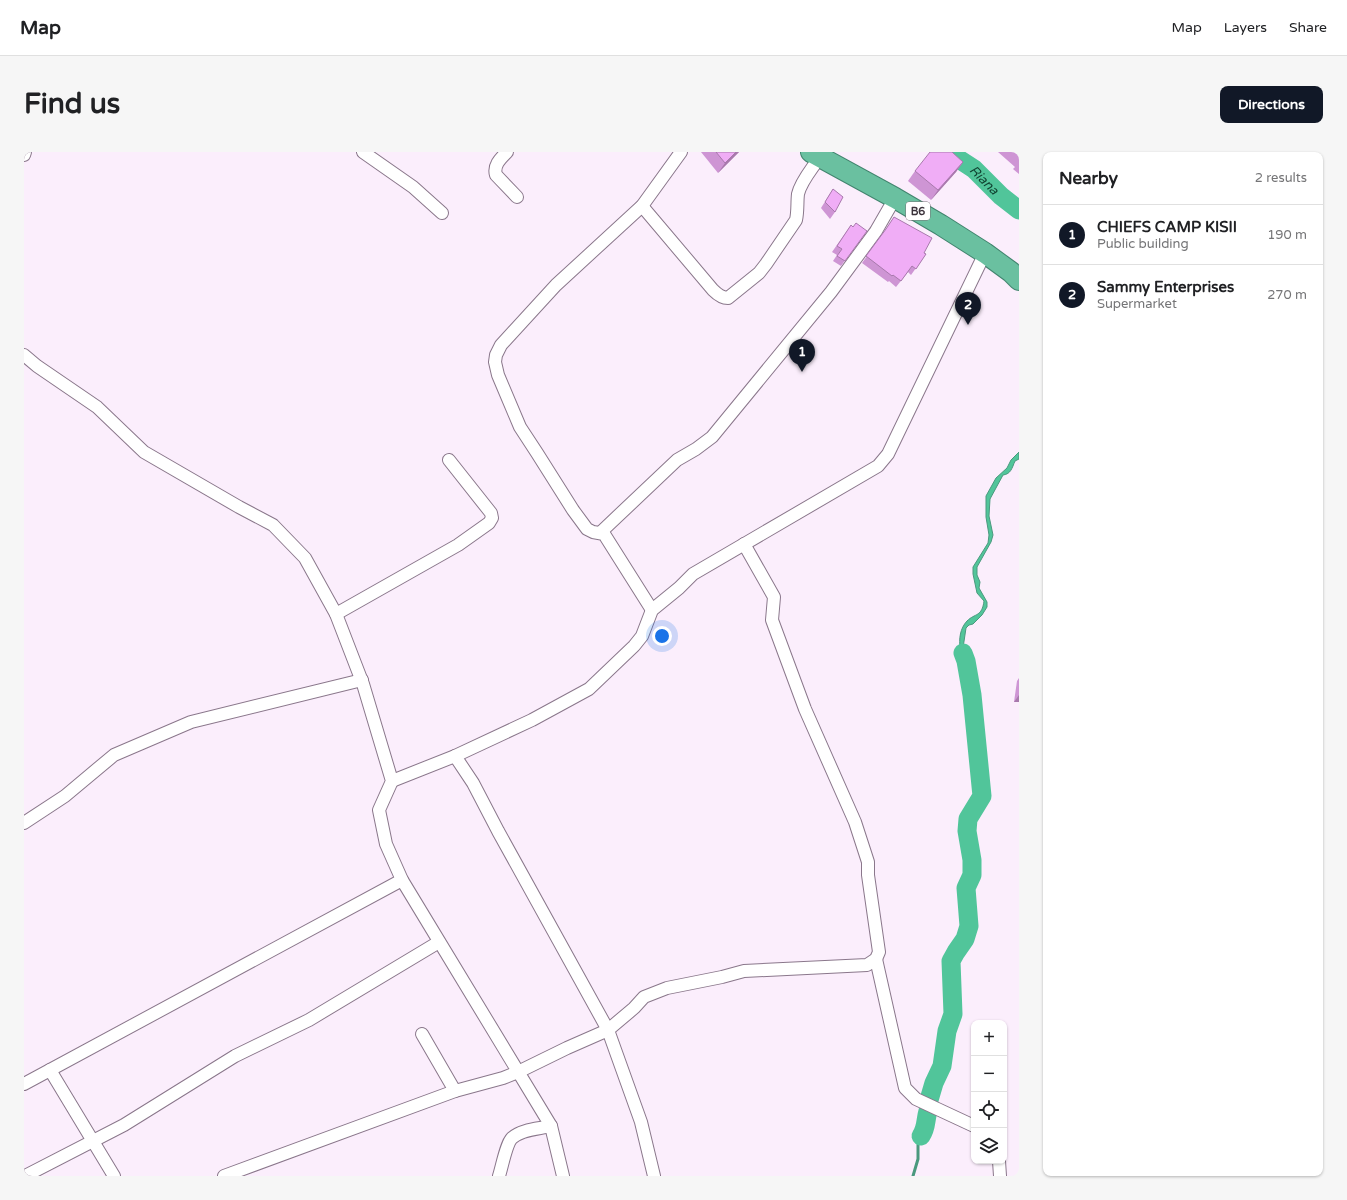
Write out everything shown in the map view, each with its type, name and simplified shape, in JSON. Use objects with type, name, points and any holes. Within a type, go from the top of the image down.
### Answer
[{"type":"highway","name":"B6","points":[[815,155],[890,206],[942,225],[985,253],[1011,272],[1019,280]]},
{"type":"street","points":[[363,152],[413,187],[442,213]]},
{"type":"street","points":[[507,152],[496,166],[495,172],[496,175],[517,197]]},
{"type":"street","points":[[652,610],[604,534],[587,529],[573,510],[520,427],[498,375],[495,362],[496,355],[501,345],[556,285],[642,206],[681,152]]},
{"type":"street","points":[[642,206],[713,290],[718,295],[728,298],[759,272],[766,264],[796,220],[798,211],[798,193],[815,155]]},
{"type":"street","points":[[600,532],[677,460],[696,449],[712,437],[831,292],[876,231],[890,206]]},
{"type":"street","points":[[392,781],[455,756],[532,720],[589,689],[634,646],[642,636],[652,610],[680,588],[693,574],[878,466],[888,454],[985,253]]},
{"type":"street","points":[[24,355],[37,366],[97,406],[144,452],[273,525],[305,558],[336,614],[362,680],[392,781],[379,810],[386,844],[402,880],[551,1126],[563,1176]]},
{"type":"street","points":[[336,614],[458,545],[489,523],[492,518],[489,510],[449,460]]},
{"type":"street","points":[[224,1176],[455,1091],[503,1078],[518,1072],[608,1030],[634,1008],[644,997],[667,988],[744,971],[867,965],[876,959],[879,952],[868,875],[868,862],[857,828],[805,709],[772,620],[774,597],[744,544]]},
{"type":"street","points":[[24,823],[66,796],[114,755],[191,722],[362,680]]},
{"type":"street","points":[[455,756],[473,783],[608,1030],[641,1122],[654,1176]]},
{"type":"street","points":[[24,1084],[402,880]]},
{"type":"street","points":[[25,1176],[124,1125],[235,1056],[309,1020],[439,942]]},
{"type":"street","points":[[876,959],[905,1088],[916,1099],[971,1125]]},
{"type":"street","points":[[422,1034],[455,1091]]},
{"type":"street","points":[[50,1070],[114,1176]]},
{"type":"street","points":[[499,1176],[511,1138],[521,1132],[551,1126]]},
{"type":"street","points":[[999,1164],[1000,1176]]},
{"type":"shaded area","points":[[1019,452],[1019,459],[1015,461],[1010,472],[1003,475],[990,499],[989,516],[993,535],[991,542],[977,567],[977,575],[980,582],[979,588],[987,602],[987,607],[982,615],[973,624],[966,628],[963,648],[968,660],[970,678],[960,649],[960,634],[967,621],[982,610],[984,601],[977,593],[973,567],[988,543],[989,535],[986,517],[986,496],[996,478],[1007,468],[1011,460]]},
{"type":"building","points":[[716,152],[736,152],[725,163]]},
{"type":"building","points":[[930,152],[952,152],[963,162],[938,190],[915,171]]},
{"type":"building","points":[[833,189],[843,197],[835,212],[825,202]]},
{"type":"building","points":[[894,217],[932,238],[924,253],[926,254],[916,269],[912,266],[901,281],[866,256]]},
{"type":"building","points":[[856,223],[867,231],[845,261],[837,256],[842,249],[837,246],[851,225],[853,227]]},
{"type":"waterway","name":"Riana","points":[[948,152],[974,169],[1001,196],[1019,210]]},
{"type":"waterway","points":[[929,1100],[934,1083],[942,1066],[947,1031],[953,1014],[951,961],[965,939],[969,926],[966,888],[972,875],[972,860],[967,831],[968,819],[982,796],[972,695],[966,661],[963,653]]},
{"type":"waterway","points":[[921,1136],[925,1127],[928,1111]]},
{"type":"waterway","points":[[913,1176],[918,1159],[918,1145],[921,1136]]},
{"type":"place","name":"Sammy Enterprises","points":[[968,325]]},
{"type":"place","name":"CHIEFS CAMP KISII","points":[[802,372]]}]
